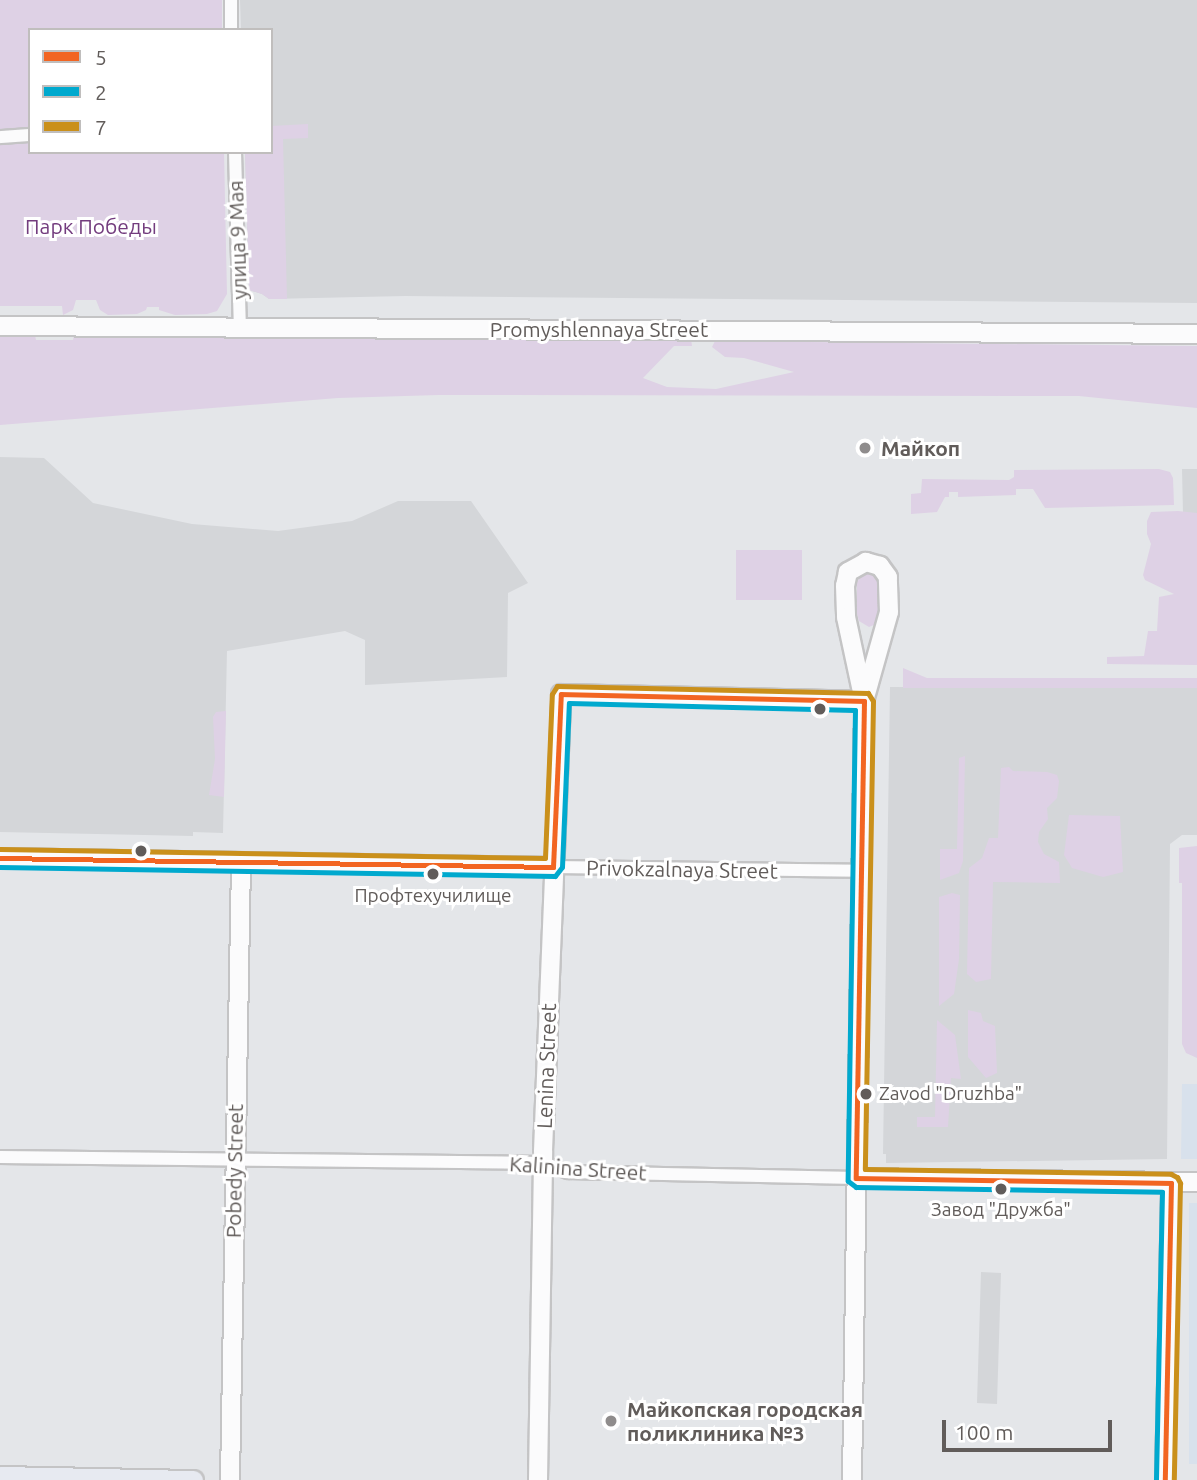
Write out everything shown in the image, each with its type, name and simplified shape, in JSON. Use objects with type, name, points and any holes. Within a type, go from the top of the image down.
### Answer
[{"type":"main road","points":[[0,1476],[193,1480]]},
{"type":"street","points":[[231,0],[232,28]]},
{"type":"street","points":[[0,137],[28,135]]},
{"type":"street","name":"улица 9 Мая","points":[[235,154],[240,327]]},
{"type":"street","name":"Promyshlennaya Street","points":[[0,327],[1197,334]]},
{"type":"street","points":[[852,1480],[859,871],[864,701],[849,624],[846,579],[853,567],[866,562],[880,566],[888,577],[887,622],[864,701]]},
{"type":"street","points":[[849,624],[867,634],[880,630],[887,622]]},
{"type":"street","name":"Lenina Street","points":[[538,1480],[543,1163],[561,694],[864,701]]},
{"type":"street","name":"Privokzalnaya Street","points":[[0,858],[859,871]]},
{"type":"street","name":"Pobedy Street","points":[[230,1480],[240,863]]},
{"type":"street","name":"Kalinina Street","points":[[0,1157],[543,1163],[568,1172],[1197,1182]]},
{"type":"street","points":[[1165,1480],[1171,1183]]},
{"type":"shaded area","points":[[240,0],[1197,0],[1197,303],[405,296],[269,299],[249,290],[245,154],[273,154],[273,28],[241,28]]},
{"type":"shaded area","points":[[0,457],[44,458],[93,503],[192,524],[278,531],[352,521],[398,501],[471,501],[528,583],[508,593],[507,677],[365,685],[365,640],[345,631],[227,651],[223,833],[193,832],[193,836],[0,832]]},
{"type":"shaded area","points":[[1182,469],[1197,469],[1197,591],[1183,513]]},
{"type":"shaded area","points":[[890,687],[1197,688],[1197,835],[1182,835],[1170,844],[1167,1159],[886,1163],[886,1154],[883,1154]]},
{"type":"shaded area","points":[[1182,1084],[1197,1084],[1197,1159],[1181,1159]]},
{"type":"shaded area","points":[[1189,1203],[1197,1203],[1197,1464],[1189,1464]]},
{"type":"shaded area","points":[[981,1272],[1001,1273],[997,1404],[977,1403]]},
{"type":"green space","name":"Парк Победы","points":[[0,0],[222,0],[222,28],[28,28],[28,154],[224,154],[227,294],[217,311],[175,315],[159,310],[159,307],[147,307],[137,314],[108,315],[100,310],[96,300],[76,300],[73,310],[63,315],[62,306],[0,306]]},
{"type":"green space","points":[[308,124],[308,138],[283,139],[287,299],[269,299],[249,290],[245,154],[273,154],[273,126]]},
{"type":"green space","points":[[0,335],[35,335],[36,340],[73,340],[74,335],[691,339],[692,346],[674,346],[643,378],[667,387],[716,389],[794,372],[744,358],[725,357],[712,347],[715,341],[1197,346],[1197,408],[1079,396],[439,395],[338,398],[0,425]]},
{"type":"green space","points":[[1159,469],[1170,472],[1173,478],[1174,505],[1045,508],[1033,489],[1016,489],[1016,495],[958,497],[958,492],[949,492],[949,497],[945,497],[937,512],[911,514],[911,494],[921,493],[922,479],[1009,480],[1014,477],[1014,470]]},
{"type":"green space","points":[[1151,512],[1197,513],[1197,665],[1107,664],[1107,657],[1144,656],[1148,631],[1157,631],[1159,597],[1174,594],[1145,580],[1143,575],[1151,544],[1147,534],[1147,521]]},
{"type":"green space","points":[[736,550],[802,550],[802,600],[736,600]]},
{"type":"green space","points":[[865,571],[873,571],[880,580],[880,617],[876,624],[869,627],[859,621],[857,614],[857,582]]},
{"type":"green space","points":[[903,668],[927,678],[1197,678],[1197,688],[903,688]]},
{"type":"green space","points":[[226,711],[224,797],[209,795],[215,759],[213,717],[216,712]]},
{"type":"green space","points":[[965,756],[963,861],[959,873],[940,880],[940,849],[957,849],[959,758]]},
{"type":"green space","points":[[1009,767],[1013,771],[1057,775],[1057,798],[1047,808],[1048,819],[1039,832],[1038,842],[1044,854],[1059,862],[1060,883],[993,882],[991,979],[976,982],[967,974],[969,868],[982,858],[989,838],[998,838],[1001,768]]},
{"type":"green space","points":[[1069,815],[1120,816],[1123,872],[1103,877],[1072,868],[1064,855]]},
{"type":"green space","points":[[1197,846],[1197,1058],[1186,1053],[1182,1044],[1182,883],[1179,883],[1179,848]]},
{"type":"green space","points":[[952,893],[960,895],[959,959],[954,994],[939,1006],[939,897]]},
{"type":"green space","points":[[968,1010],[981,1013],[983,1021],[995,1026],[997,1073],[986,1078],[968,1057]]},
{"type":"green space","points":[[937,1020],[955,1035],[961,1079],[951,1078],[948,1127],[917,1127],[917,1117],[935,1117]]},
{"type":"transit line","name":"7","points":[[0,849],[545,858],[552,694],[557,686],[868,693],[873,701],[865,1169],[1171,1174],[1177,1177],[1180,1183],[1174,1480]]},
{"type":"transit line","name":"5","points":[[0,858],[553,867],[561,694],[864,701],[856,1178],[1171,1183],[1165,1480]]},
{"type":"transit line","name":"2","points":[[0,867],[555,876],[562,867],[569,703],[855,710],[848,1181],[856,1187],[1162,1192],[1156,1480]]},
{"type":"place","name":"Майкоп","points":[[865,448]]},
{"type":"place","name":"Профтехучилище","points":[[433,874]]},
{"type":"place","name":"Zavod \"Druzhba\"","points":[[866,1094]]},
{"type":"place","name":"Завод \"Дружба\"","points":[[1001,1189]]},
{"type":"place","name":"Майкопская городская поликлиника №3","points":[[611,1421]]}]
